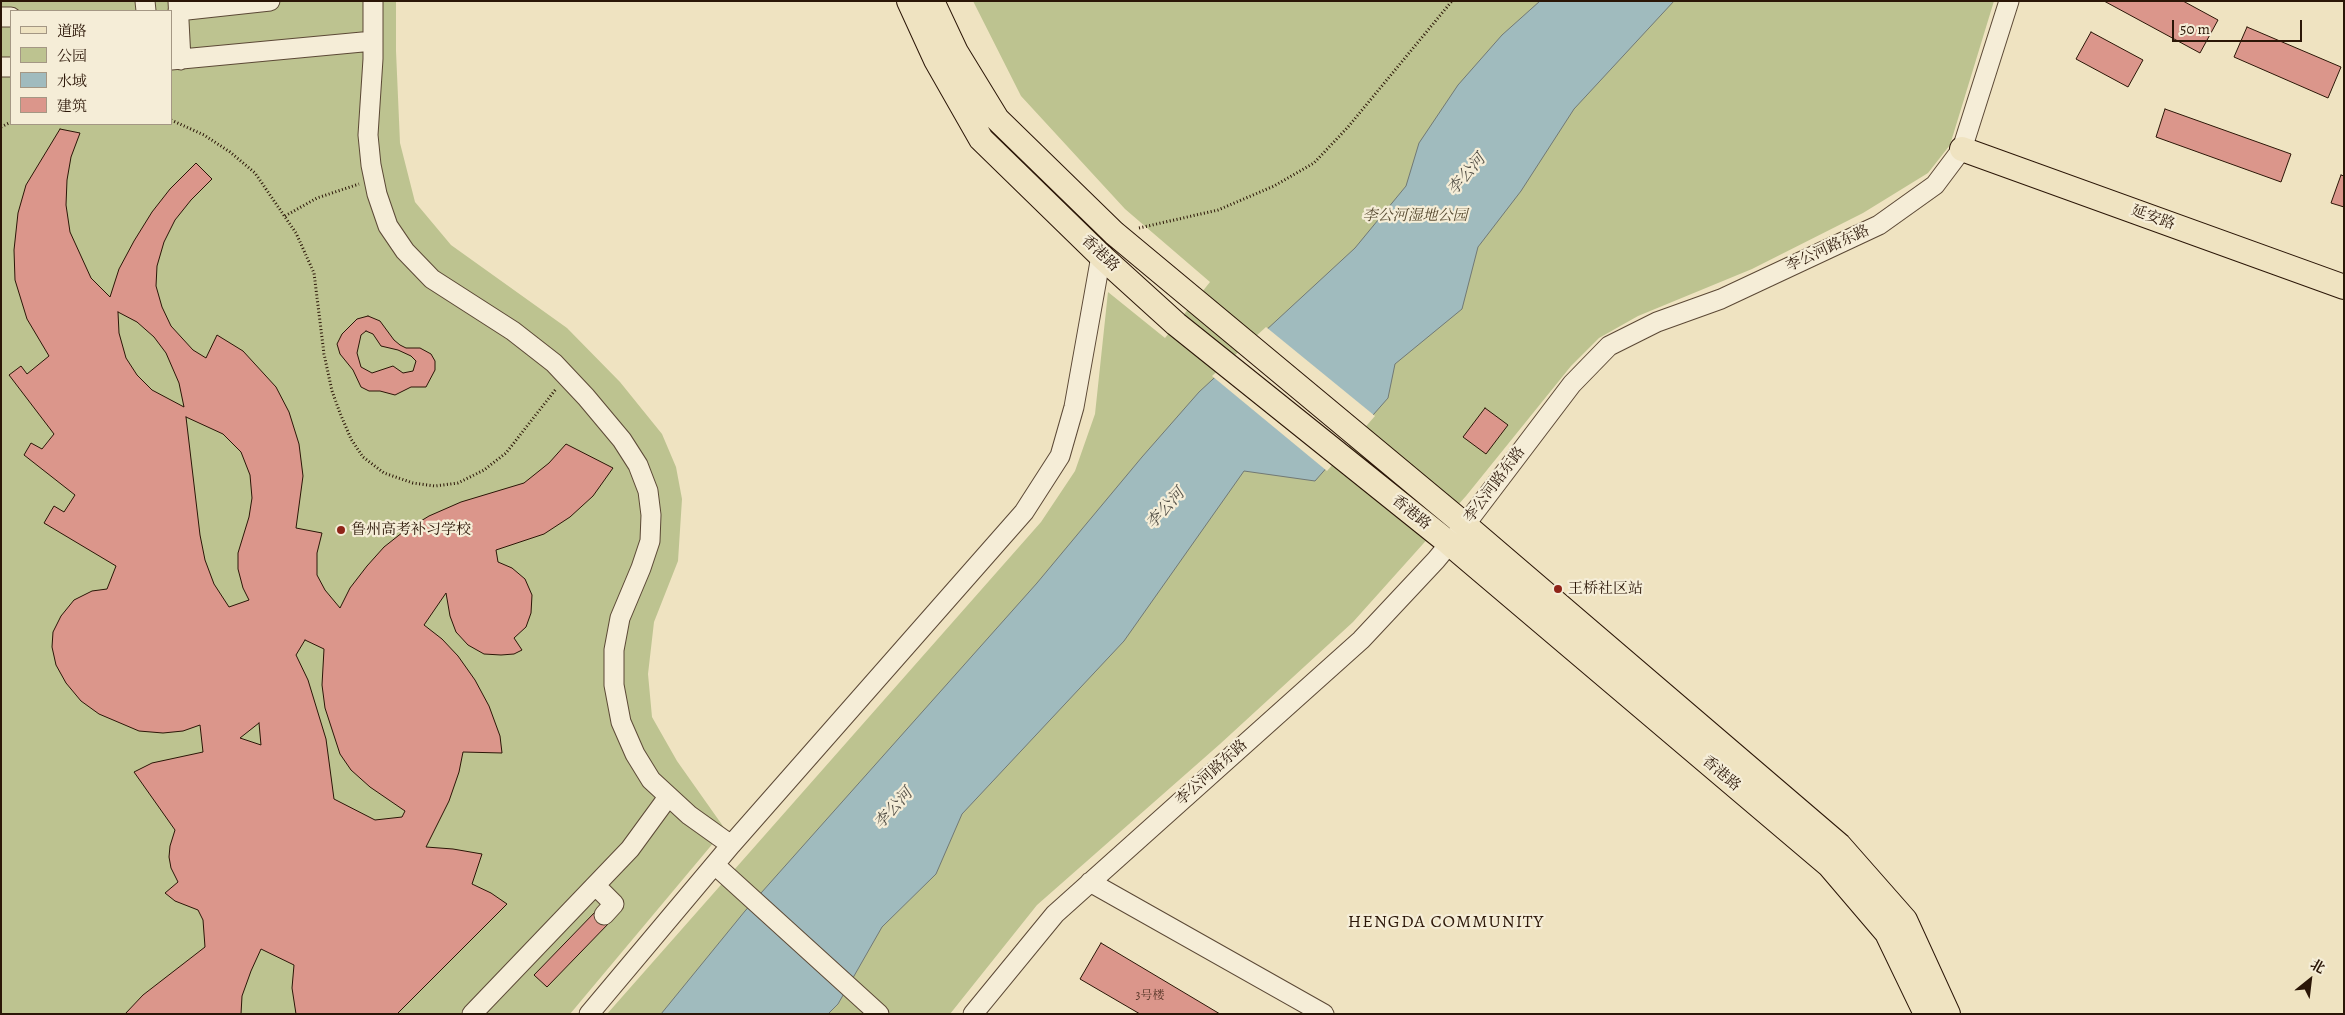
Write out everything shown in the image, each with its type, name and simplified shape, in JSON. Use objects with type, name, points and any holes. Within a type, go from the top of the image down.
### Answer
[{"type":"main road","name":"香港路","points":[[909,1],[936,60],[981,139],[1101,256],[1176,324],[1449,543],[1828,865],[1887,933],[1926,1014]]},
{"type":"main road","name":"香港路","points":[[932,1],[956,52],[997,119],[1114,233],[1465,525],[1839,845],[1905,920],[1948,1014]]},
{"type":"main road","name":"延安路","points":[[1962,149],[2344,287]]},
{"type":"street","points":[[270,1],[178,6],[176,60],[373,41]]},
{"type":"street","points":[[373,1],[368,135],[374,180],[388,226],[405,251],[432,279],[513,331],[554,363],[622,440],[638,465],[648,491],[651,515],[650,542],[620,618],[614,650],[614,685],[621,722],[635,754],[651,780],[668,797],[731,846]]},
{"type":"street","name":"李公河路东路","points":[[973,1014],[1055,914],[1361,640],[1465,525],[1572,384],[1609,346],[1657,322],[1722,299],[1879,225],[1935,185],[1962,149],[2009,1]]},
{"type":"street","points":[[588,1014],[731,846],[1024,512],[1060,456],[1074,407],[1101,256]]},
{"type":"street","points":[[479,1011],[636,842],[668,797]]},
{"type":"street","points":[[715,865],[879,1014]]},
{"type":"street","points":[[1090,882],[1324,1014]]},
{"type":"street","points":[[596,886],[614,904],[604,915]]},
{"type":"path","points":[[1114,233],[1218,210],[1274,186],[1314,163],[1348,127],[1452,1]]},
{"type":"path","points":[[172,120],[204,135],[230,152],[255,173],[296,234],[314,273],[324,354],[332,391],[340,413],[363,457],[384,473],[413,483],[436,486],[458,483],[484,470],[506,453],[566,376]]},
{"type":"path","points":[[285,216],[304,204],[333,192],[374,180]]},
{"type":"green space","name":"鲁州高考补习学校","points":[[1,1],[396,1],[400,143],[415,202],[451,245],[567,328],[620,382],[662,434],[676,467],[682,499],[678,561],[654,622],[648,674],[652,717],[677,761],[725,829],[570,1014],[1,1014]]},
{"type":"green space","name":"李公河湿地公园","points":[[973,1],[1994,1],[1950,145],[1928,173],[1863,213],[1752,269],[1638,316],[1599,338],[1571,366],[1466,496],[1353,622],[1220,744],[1037,905],[950,1014],[607,1014],[1041,522],[1075,471],[1095,414],[1108,292],[1165,338],[1210,282],[1125,209],[1021,96]]},
{"type":"water","name":"李公河","points":[[1540,1],[1674,1],[1574,109],[1521,191],[1478,247],[1462,309],[1395,364],[1388,398],[1315,481],[1244,471],[1124,641],[962,814],[936,874],[882,927],[838,1004],[828,1014],[661,1014],[745,911],[1037,583],[1199,392],[1355,248],[1406,186],[1419,143],[1458,85],[1502,35]]},
{"type":"pier","points":[[1266,327],[1375,416],[1327,471],[1212,376]]},
{"type":"building","points":[[2104,1],[2183,1],[2218,20],[2200,53]]},
{"type":"building","points":[[2247,27],[2341,67],[2328,98],[2234,57]]},
{"type":"building","points":[[2091,32],[2143,60],[2128,87],[2076,59]]},
{"type":"building","points":[[2165,109],[2291,154],[2281,182],[2156,137]]},
{"type":"building","points":[[60,129],[80,133],[71,157],[67,180],[66,205],[70,232],[91,278],[110,297],[119,269],[134,241],[152,212],[170,189],[196,163],[212,179],[191,200],[175,220],[164,242],[157,266],[156,286],[162,307],[171,326],[193,350],[206,358],[217,335],[243,351],[276,387],[289,412],[299,444],[303,476],[296,528],[322,533],[317,553],[317,575],[325,590],[340,608],[350,588],[367,566],[384,547],[403,532],[429,516],[461,502],[524,483],[549,463],[566,444],[613,468],[593,496],[570,517],[544,534],[496,550],[498,562],[512,568],[525,579],[532,595],[531,613],[526,627],[514,638],[522,650],[514,654],[484,654],[468,645],[456,632],[450,616],[446,593],[424,625],[442,639],[458,656],[475,680],[489,706],[500,736],[502,753],[463,752],[459,772],[449,801],[426,847],[482,854],[472,884],[491,893],[507,904],[397,1014],[296,1014],[292,988],[294,965],[261,949],[242,996],[241,1014],[125,1014],[143,995],[205,947],[203,920],[198,910],[175,901],[165,893],[178,882],[171,868],[169,857],[175,830],[134,772],[152,763],[203,752],[200,725],[183,731],[163,733],[139,731],[99,714],[81,701],[66,683],[56,665],[52,647],[53,632],[61,616],[74,600],[92,591],[107,589],[116,566],[44,523],[54,506],[64,512],[75,495],[24,455],[31,443],[42,449],[54,434],[9,375],[21,366],[27,374],[49,356],[27,319],[15,280],[14,250],[18,213],[26,185]],"holes":[[[118,312],[137,322],[154,337],[166,353],[179,383],[184,407],[152,390],[137,375],[126,358],[119,333]],[[186,417],[223,434],[241,452],[250,475],[252,498],[249,517],[238,553],[238,569],[243,588],[249,600],[229,607],[214,584],[205,560],[200,535]],[[305,640],[324,649],[322,685],[325,708],[340,754],[351,770],[370,787],[405,811],[402,817],[375,820],[334,799],[326,739],[308,680],[296,655]],[[259,723],[261,745],[240,738]]]},
{"type":"building","points":[[2341,175],[2344,176],[2344,207],[2331,203]]},
{"type":"building","points":[[368,316],[380,321],[400,345],[406,348],[420,348],[431,354],[435,361],[435,370],[426,387],[411,387],[395,395],[380,391],[369,391],[361,387],[353,370],[340,354],[337,344],[342,334],[357,319]],"holes":[[[366,331],[373,334],[381,346],[398,350],[411,356],[416,361],[413,371],[403,373],[393,366],[372,373],[361,367],[357,353],[361,335]]]},
{"type":"building","points":[[1485,408],[1508,425],[1486,454],[1463,437]]},
{"type":"building","points":[[597,910],[610,922],[547,987],[534,975]]},
{"type":"building","points":[[1101,943],[1220,1014],[1140,1014],[1080,979]]},
{"type":"place","name":"鲁州高考补习学校","points":[[341,530]]},
{"type":"place","name":"王桥社区站","points":[[1558,589]]},
{"type":"district","name":"HENGDA COMMUNITY","points":[[1446,923]]}]
